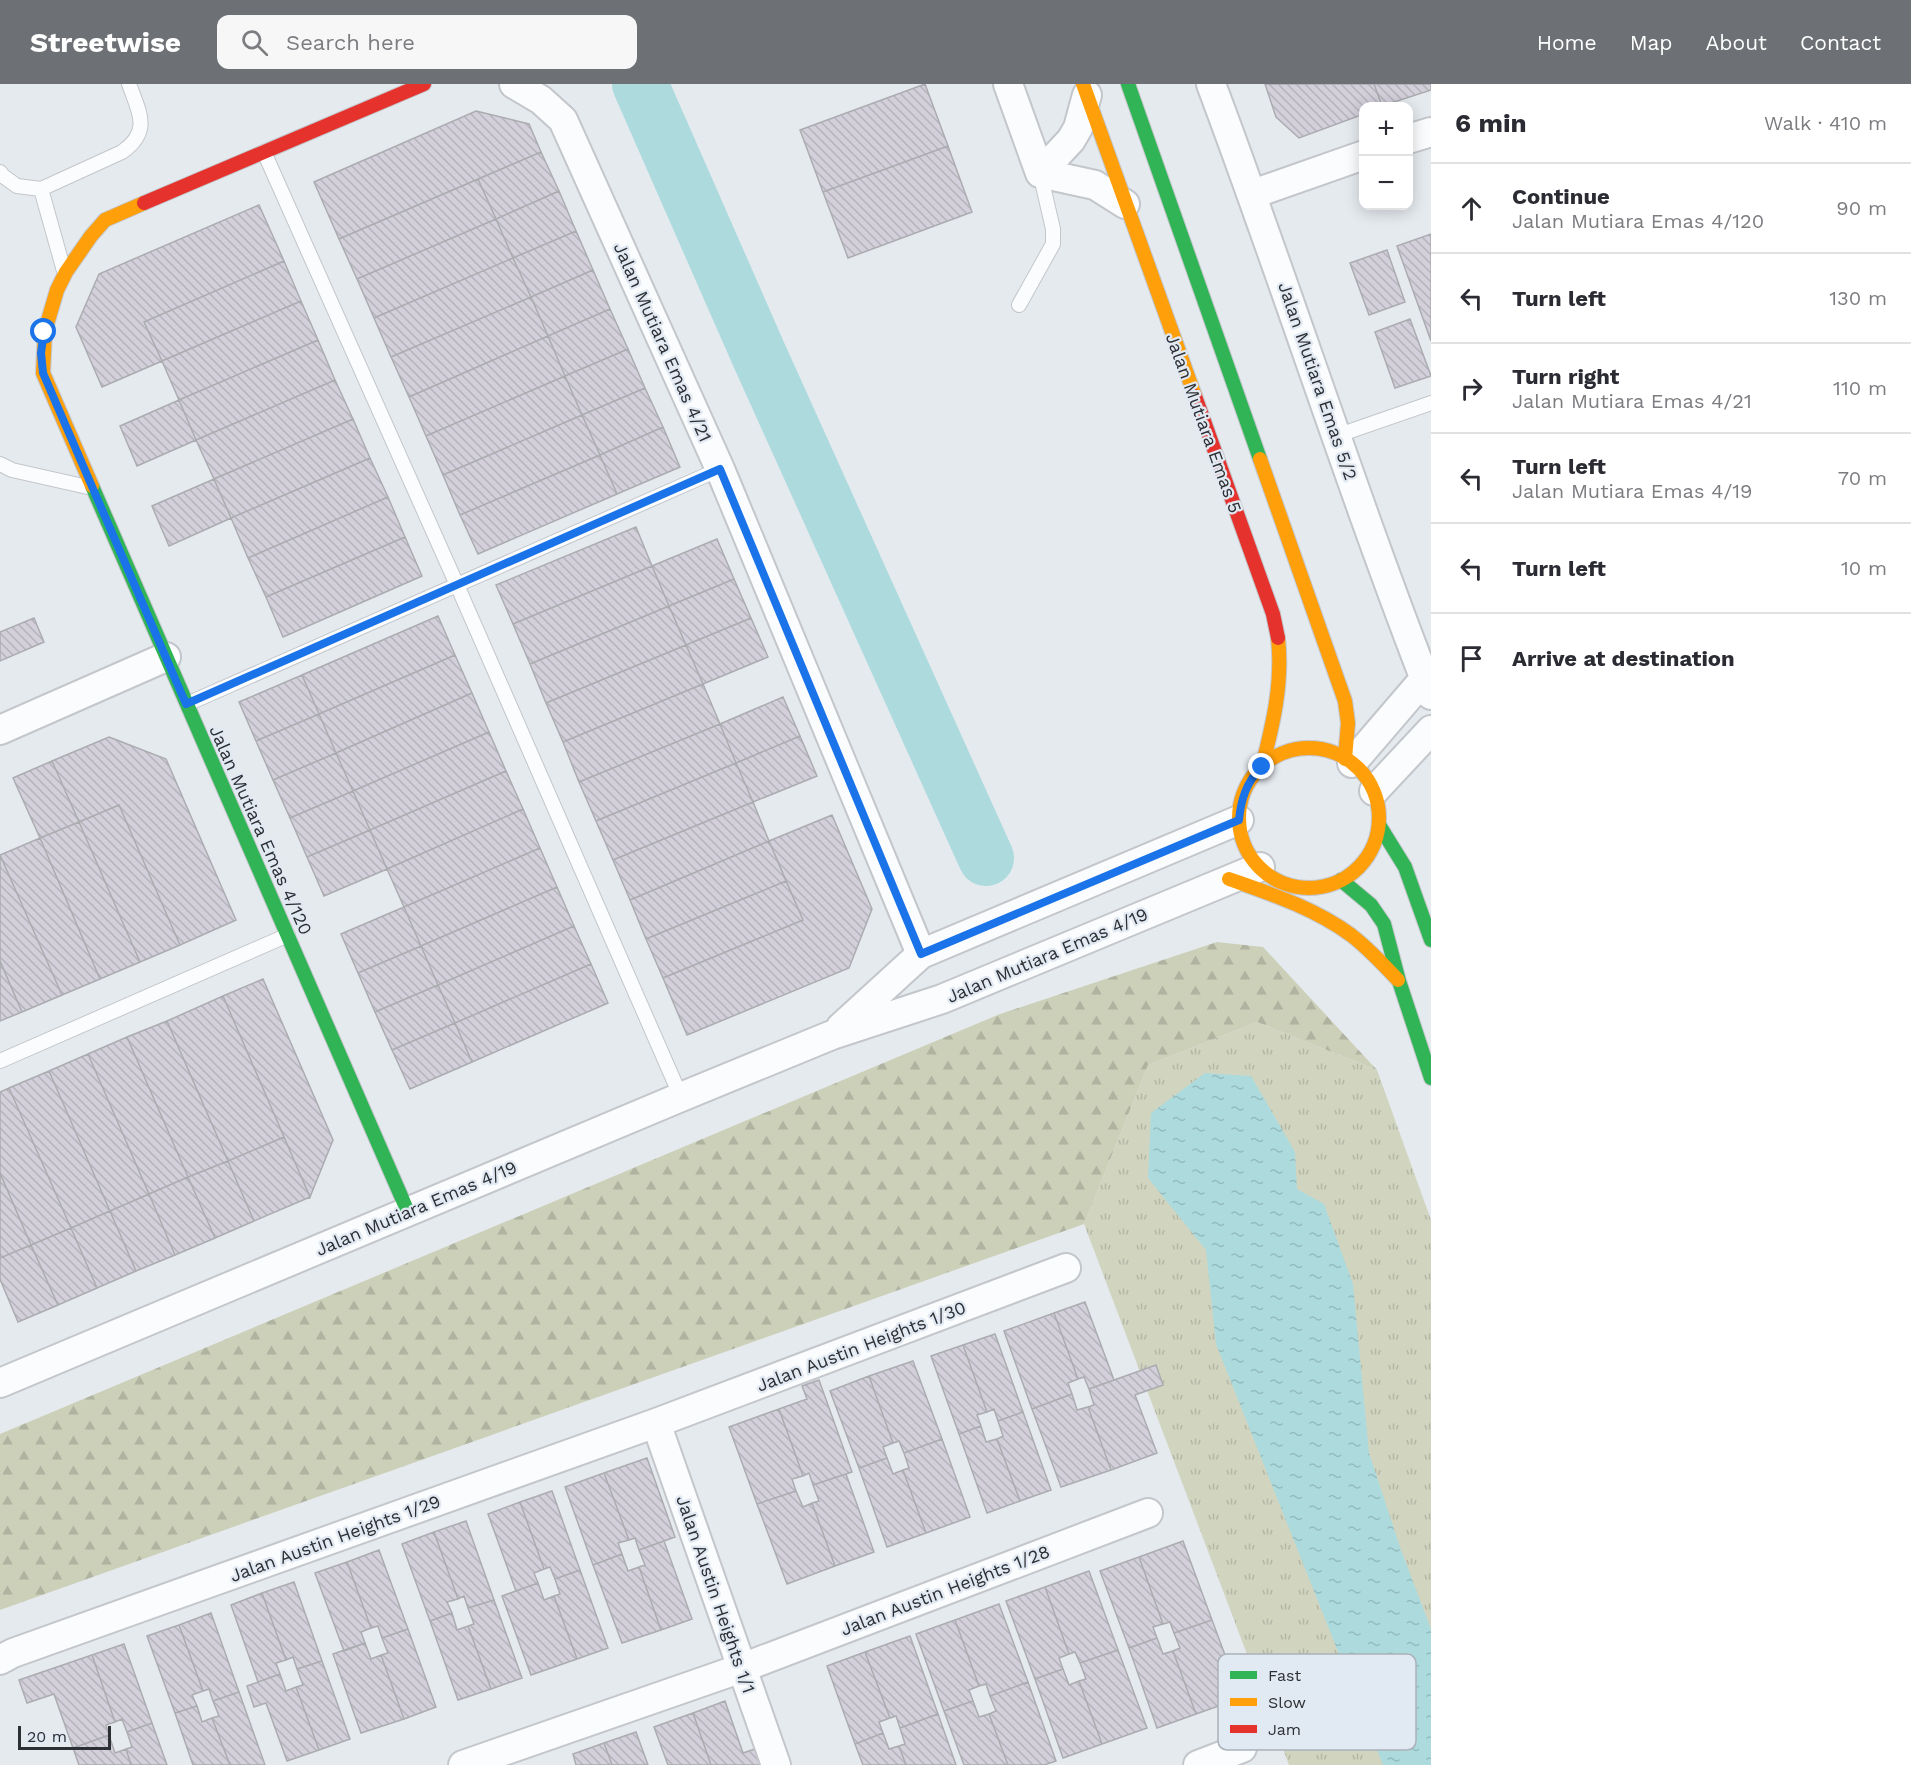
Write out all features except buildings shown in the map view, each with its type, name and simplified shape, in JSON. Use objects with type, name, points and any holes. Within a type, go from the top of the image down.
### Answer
[{"type":"street","name":"Jalan Mutiara Emas 4/120","points":[[408,1212],[43,373],[41,353],[44,332],[64,274],[88,238],[105,220],[264,151],[389,90],[424,84]]},
{"type":"street","name":"Jalan Mutiara Emas 4/21","points":[[514,84],[541,100],[563,120],[720,469],[921,954]]},
{"type":"street","points":[[1008,84],[1040,173]]},
{"type":"street","points":[[1128,84],[1345,701],[1349,761]]},
{"type":"street","name":"Jalan Mutiara Emas 5/2","points":[[1211,84],[1252,194],[1336,436],[1429,683]]},
{"type":"street","points":[[1040,173],[1071,140],[1078,128],[1085,89]]},
{"type":"street","name":"Jalan Mutiara Emas 5","points":[[1085,89],[1269,603],[1280,640],[1282,663],[1280,690],[1262,767]]},
{"type":"street","points":[[1413,138],[1431,132]]},
{"type":"street","points":[[1252,194],[1361,156]]},
{"type":"street","points":[[1040,173],[1095,185],[1125,204]]},
{"type":"street","points":[[0,730],[166,657]]},
{"type":"street","points":[[1349,761],[1429,683]]},
{"type":"street","points":[[1374,791],[1431,730]]},
{"type":"street","points":[[1302,749],[1320,749],[1349,761],[1364,776],[1374,791],[1379,825],[1376,842],[1367,858],[1356,870],[1341,880],[1324,886],[1307,888],[1290,885],[1273,878],[1260,867],[1249,853],[1242,837],[1239,820],[1246,787],[1262,767],[1270,760],[1285,753],[1302,749]]},
{"type":"street","name":"Jalan Mutiara Emas 4/19","points":[[832,1035],[921,954],[1239,820]]},
{"type":"street","points":[[1379,825],[1405,867],[1431,940]]},
{"type":"street","name":"Jalan Mutiara Emas 4/19","points":[[0,1383],[832,1035],[942,999],[1260,867]]},
{"type":"street","points":[[1229,879],[1280,898],[1342,929],[1368,949],[1399,981]]},
{"type":"street","points":[[1341,880],[1371,905],[1384,924],[1399,981],[1431,1078]]},
{"type":"street","name":"Jalan Austin Heights 1/30","points":[[656,1423],[1066,1268]]},
{"type":"street","name":"Jalan Austin Heights 1/29","points":[[7,1657],[656,1423]]},
{"type":"street","name":"Jalan Austin Heights 1/1","points":[[656,1423],[776,1765]]},
{"type":"street","name":"Jalan Austin Heights 1/28","points":[[463,1765],[742,1668],[1148,1513]]},
{"type":"street","points":[[1198,1765],[1237,1750]]},
{"type":"lane","points":[[0,172],[3,177],[17,186],[41,189],[122,152],[132,145],[139,135],[141,123],[141,114],[129,84]]},
{"type":"lane","points":[[264,151],[681,1097]]},
{"type":"lane","points":[[1019,305],[1053,244],[1053,229],[1040,173]]},
{"type":"lane","points":[[41,189],[64,274]]},
{"type":"lane","points":[[1336,436],[1431,403]]},
{"type":"lane","points":[[0,464],[12,470],[94,489]]},
{"type":"lane","points":[[186,704],[720,469]]},
{"type":"lane","points":[[0,1061],[288,935]]},
{"type":"green space","points":[[1217,942],[1263,947],[1377,1070],[1257,1022],[1148,1065],[1084,1224],[0,1610],[0,1434],[1000,1014]]},
{"type":"green space","points":[[1257,1022],[1377,1070],[1431,1220],[1431,1765],[1289,1765],[1283,1750],[1416,1750],[1416,1654],[1247,1654],[1084,1224],[1148,1065]]},
{"type":"water","points":[[1205,1073],[1251,1076],[1295,1152],[1297,1189],[1324,1204],[1353,1284],[1369,1453],[1401,1550],[1431,1629],[1431,1765],[1383,1765],[1377,1750],[1416,1750],[1416,1654],[1339,1654],[1216,1344],[1206,1250],[1148,1178],[1151,1113]]},
{"type":"waterway","points":[[640,84],[759,355],[986,858]]},
{"type":"traffic: fast","points":[[1128,84],[1260,459]]},
{"type":"traffic: fast","points":[[92,486],[408,1212]]},
{"type":"traffic: fast","points":[[1379,825],[1405,867],[1431,940]]},
{"type":"traffic: fast","points":[[1341,880],[1371,905],[1384,924],[1399,981],[1431,1078]]},
{"type":"traffic: slow","points":[[1083,84],[1195,396]]},
{"type":"traffic: slow","points":[[92,486],[43,373],[45,331],[57,290],[66,272],[91,236],[105,220],[144,203]]},
{"type":"traffic: slow","points":[[1260,459],[1345,701],[1348,723],[1345,759]]},
{"type":"traffic: slow","points":[[1262,767],[1278,687],[1278,638]]},
{"type":"traffic: slow","points":[[1309,748],[1336,754],[1348,760],[1358,769],[1367,779],[1373,791],[1379,818],[1373,845],[1367,857],[1358,867],[1348,876],[1336,882],[1309,888],[1282,882],[1270,876],[1260,867],[1251,857],[1245,845],[1239,818],[1245,791],[1251,779],[1260,769],[1270,760],[1282,754],[1309,748]]},
{"type":"traffic: slow","points":[[1229,879],[1292,902],[1337,925],[1363,945],[1398,980]]},
{"type":"traffic: jam","points":[[144,203],[424,84]]},
{"type":"traffic: jam","points":[[1195,396],[1273,614],[1278,638]]},
{"type":"route","points":[[44,332],[41,353],[43,373],[186,704],[720,469],[921,954],[1239,820],[1246,787],[1262,767]]}]
